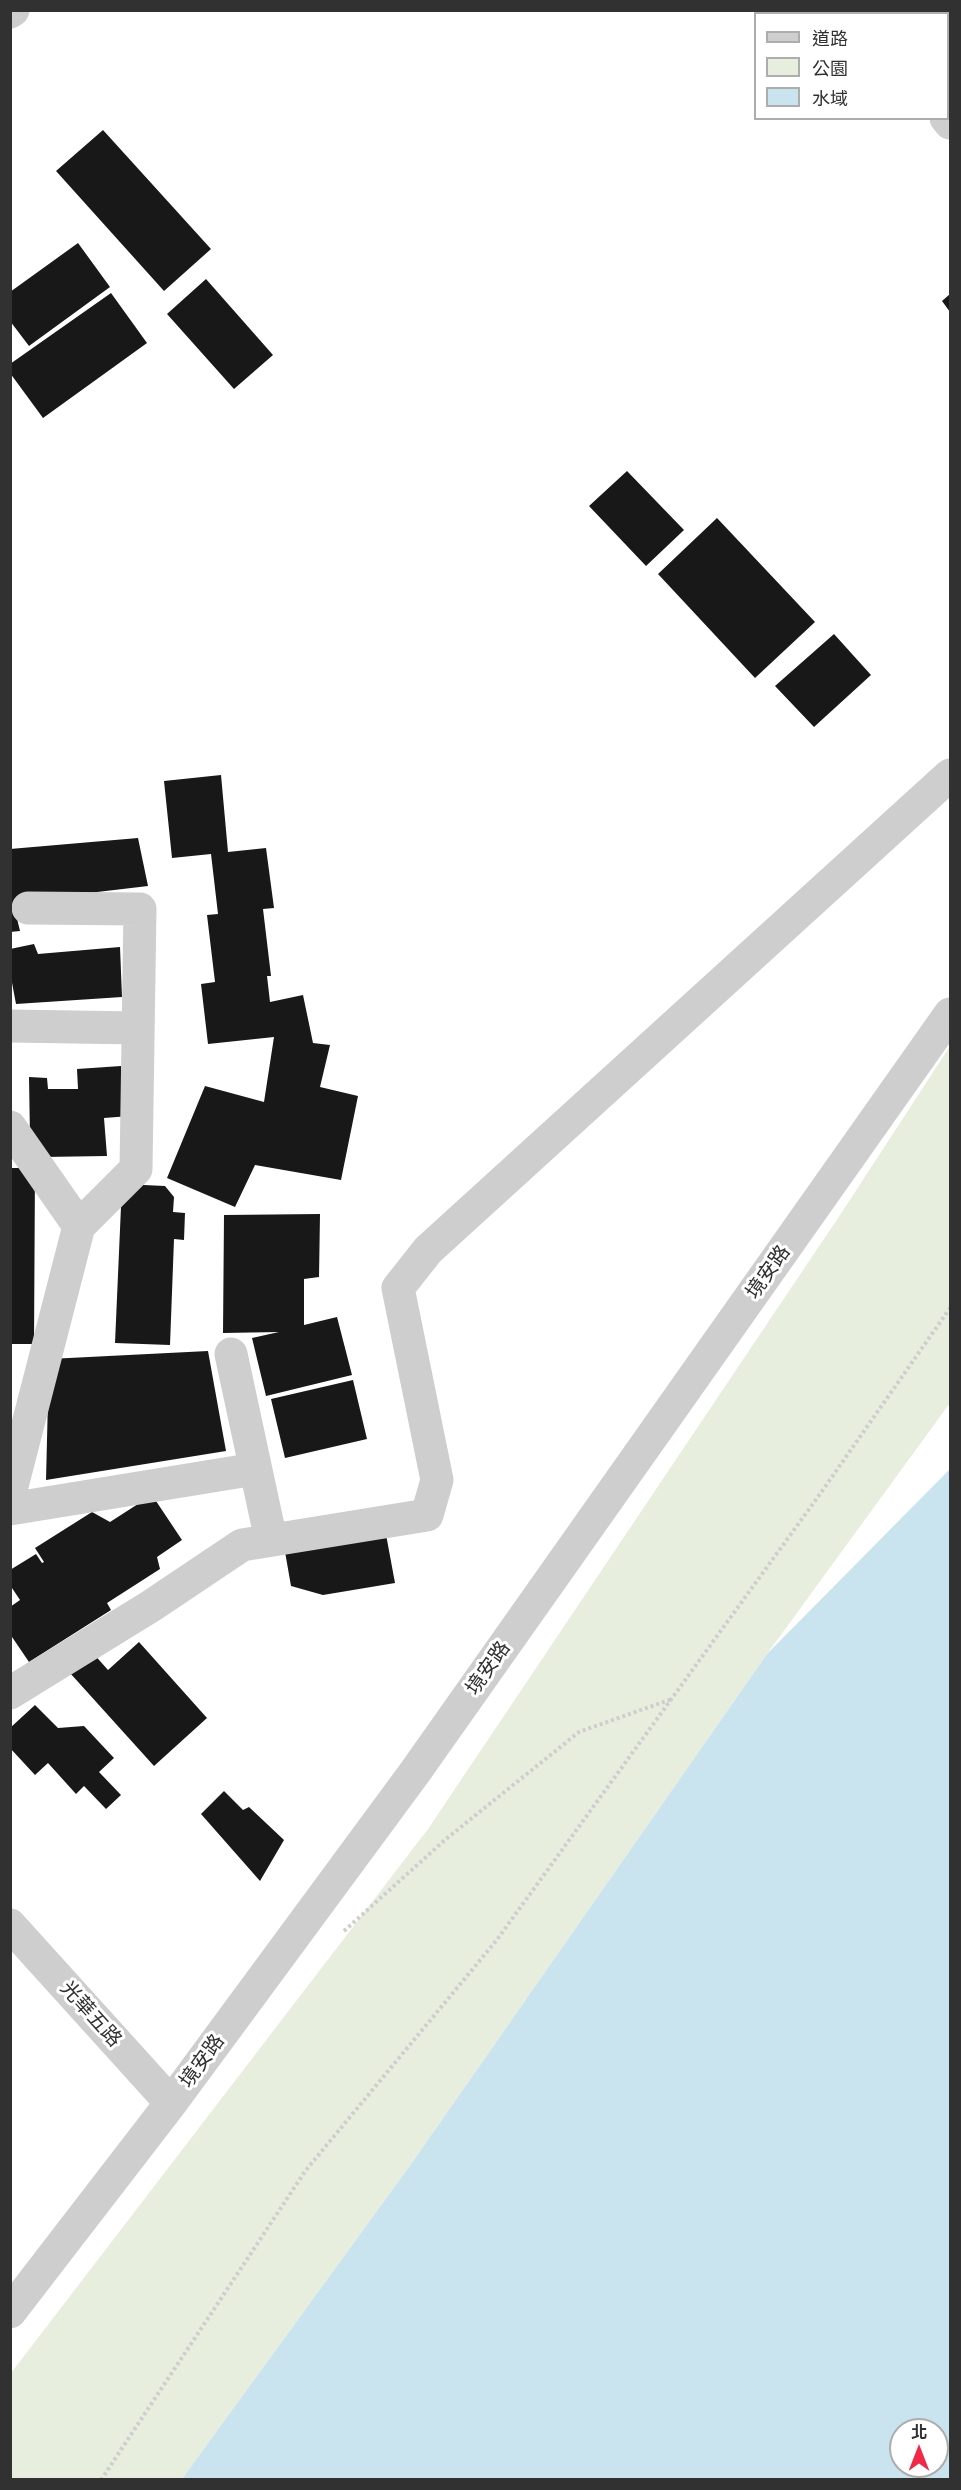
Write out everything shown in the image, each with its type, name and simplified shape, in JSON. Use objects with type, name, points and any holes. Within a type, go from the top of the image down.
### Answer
[{"type":"street","points":[[10,1693],[151,1606],[242,1545],[427,1515],[437,1480],[398,1288],[428,1250],[951,776]]},
{"type":"street","points":[[10,1494],[80,1226],[136,1169],[140,909],[28,908]]},
{"type":"street","name":"境安路","points":[[10,2312],[171,2103],[415,1772],[951,1014]]},
{"type":"street","points":[[10,1026],[138,1028]]},
{"type":"street","points":[[10,1127],[80,1226]]},
{"type":"street","points":[[231,1354],[271,1540]]},
{"type":"street","points":[[10,1509],[255,1469]]},
{"type":"street","name":"光華五路","points":[[10,1925],[171,2103]]},
{"type":"path","points":[[101,2480],[306,2170],[496,1941],[673,1699],[951,1308]]},
{"type":"path","points":[[341,1934],[446,1839],[579,1732],[673,1699]]},
{"type":"green space","points":[[950,1046],[950,1403],[767,1654],[409,2167],[182,2479],[11,2480],[11,2373],[428,1829],[842,1212]]},
{"type":"water","points":[[950,1469],[950,2479],[182,2479],[409,2167],[767,1654]]},
{"type":"building","points":[[103,130],[211,249],[164,291],[56,171]]},
{"type":"building","points":[[78,243],[110,287],[29,346],[10,321],[10,292]]},
{"type":"building","points":[[206,279],[273,355],[234,389],[167,314]]},
{"type":"building","points":[[111,293],[147,343],[43,418],[10,373],[10,364]]},
{"type":"building","points":[[950,294],[950,312],[942,301]]},
{"type":"building","points":[[627,471],[684,530],[646,566],[589,506]]},
{"type":"building","points":[[717,518],[815,622],[755,678],[658,574]]},
{"type":"building","points":[[834,634],[871,675],[814,727],[775,686]]},
{"type":"building","points":[[221,775],[228,852],[266,848],[274,908],[263,909],[271,976],[267,976],[270,1002],[303,995],[313,1043],[330,1045],[320,1087],[358,1096],[341,1180],[255,1165],[235,1207],[167,1178],[205,1086],[264,1102],[274,1037],[208,1044],[201,984],[215,982],[207,915],[218,914],[211,854],[172,858],[164,781]]},
{"type":"building","points":[[138,838],[148,886],[13,902],[20,931],[10,932],[10,849]]},
{"type":"building","points":[[34,944],[38,954],[120,947],[122,997],[16,1004],[10,972],[10,949]]},
{"type":"building","points":[[121,1066],[130,1116],[104,1118],[107,1156],[43,1157],[30,1138],[29,1077],[47,1078],[48,1089],[78,1089],[77,1069]]},
{"type":"building","points":[[10,1168],[35,1168],[34,1344],[10,1344]]},
{"type":"building","points":[[122,1184],[165,1186],[174,1197],[173,1212],[185,1213],[184,1240],[174,1239],[170,1345],[115,1343]]},
{"type":"building","points":[[320,1214],[319,1277],[304,1279],[304,1325],[337,1317],[352,1375],[266,1396],[252,1338],[279,1332],[223,1333],[224,1215]]},
{"type":"building","points":[[208,1351],[226,1451],[46,1480],[49,1359]]},
{"type":"building","points":[[353,1380],[367,1439],[285,1458],[271,1399]]},
{"type":"building","points":[[152,1495],[182,1540],[157,1557],[160,1569],[107,1603],[111,1610],[29,1662],[10,1634],[10,1607],[20,1600],[10,1585],[10,1570],[36,1554],[42,1563],[44,1562],[35,1548],[92,1512],[110,1522]]},
{"type":"building","points":[[385,1529],[395,1583],[323,1595],[291,1586],[284,1546]]},
{"type":"building","points":[[139,1642],[207,1718],[154,1766],[70,1673],[92,1652],[108,1670]]},
{"type":"building","points":[[35,1705],[58,1728],[84,1726],[114,1758],[99,1772],[121,1795],[106,1809],[84,1786],[76,1794],[48,1763],[35,1775],[10,1748],[10,1728]]},
{"type":"building","points":[[224,1791],[243,1810],[249,1807],[284,1840],[260,1881],[201,1814]]}]
